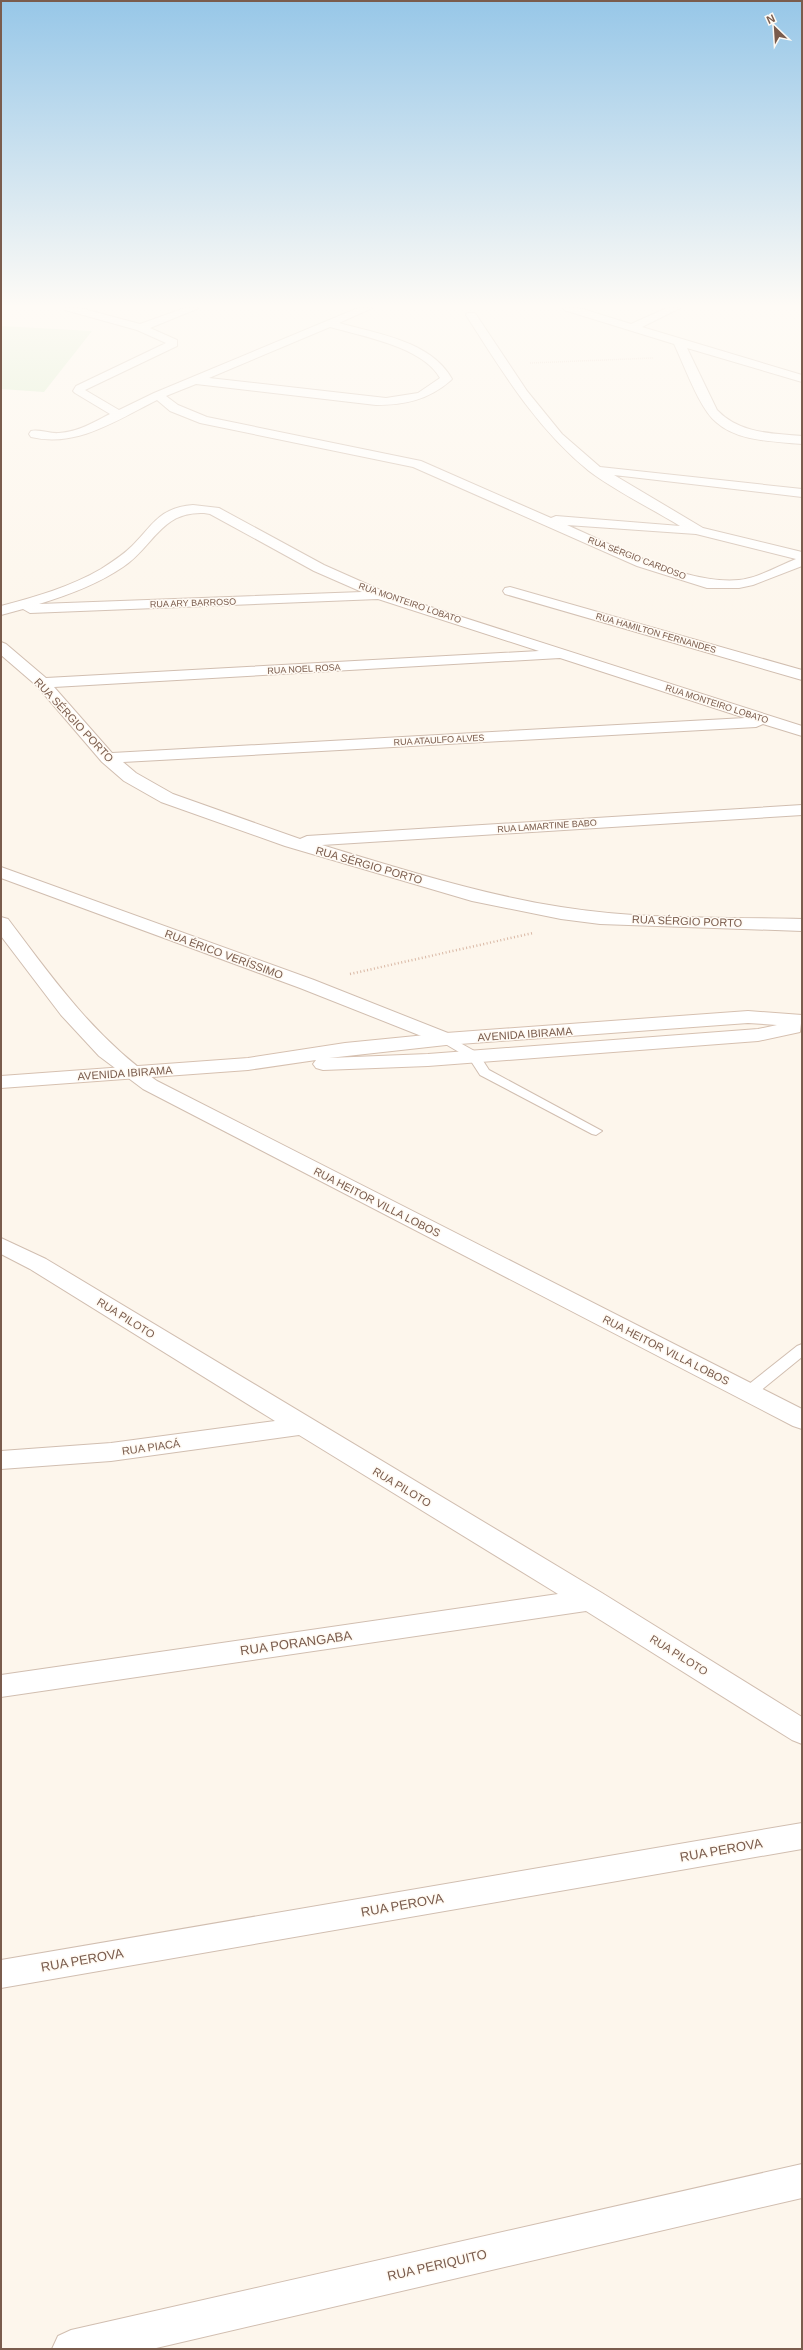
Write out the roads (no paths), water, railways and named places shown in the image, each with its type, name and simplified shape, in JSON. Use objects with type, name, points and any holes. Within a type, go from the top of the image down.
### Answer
[{"type":"street","points":[[35,434],[59,437],[72,436],[86,431],[111,418]]},
{"type":"street","name":"RUA SÉRGIO CARDOSO","points":[[198,418],[417,464],[642,563],[707,584],[739,584],[753,581],[802,561]]},
{"type":"street","points":[[543,418],[558,437],[595,469],[698,531],[802,556]]},
{"type":"street","points":[[717,418],[728,427],[740,431],[802,440]]},
{"type":"street","points":[[595,469],[802,493]]},
{"type":"street","name":"RUA MONTEIRO LOBATO","points":[[3,611],[86,583],[111,569],[134,552],[165,517],[180,511],[195,509],[214,511],[319,568],[382,596],[769,722],[802,731]]},
{"type":"street","name":"RUA SÉRGIO CARDOSO","points":[[543,519],[698,531]]},
{"type":"street","name":"RUA HAMILTON FERNANDES","points":[[510,591],[802,675]]},
{"type":"street","name":"RUA ARY BARROSO","points":[[3,611],[382,596]]},
{"type":"street","name":"RUA SÉRGIO PORTO","points":[[1,647],[42,684],[108,758],[130,777],[167,798],[292,842],[478,897],[561,913],[600,918],[802,925]]},
{"type":"street","name":"RUA NOEL ROSA","points":[[42,684],[567,655]]},
{"type":"street","name":"RUA ATAULFO ALVES","points":[[108,758],[769,722]]},
{"type":"street","name":"RUA LAMARTINE BABO","points":[[292,842],[802,810]]},
{"type":"street","name":"RUA ÉRICO VERÍSSIMO","points":[[1,872],[307,984],[446,1039]]},
{"type":"street","name":"RUA HEITOR VILLA LOBOS","points":[[1,923],[55,994],[93,1038],[130,1072],[187,1105],[802,1420]]},
{"type":"street","name":"AVENIDA IBIRAMA","points":[[248,1064],[345,1049],[446,1039],[748,1017],[802,1021]]},
{"type":"street","name":"AVENIDA IBIRAMA","points":[[1,1082],[248,1064],[347,1064],[474,1056],[758,1035],[802,1026]]},
{"type":"street","name":"RUA PILOTO","points":[[1,1245],[38,1264],[301,1426],[592,1600],[802,1732]]},
{"type":"street","name":"RUA PIACÁ","points":[[1,1460],[112,1452],[301,1426]]},
{"type":"street","name":"RUA PORANGABA","points":[[1,1686],[592,1600]]},
{"type":"street","name":"RUA PEROVA","points":[[1,1974],[802,1836]]},
{"type":"street","name":"RUA PERIQUITO","points":[[71,2349],[802,2181]]},
{"type":"lane","points":[[446,1039],[474,1056],[484,1072],[596,1131]]},
{"type":"lane","points":[[749,1392],[802,1349]]}]
